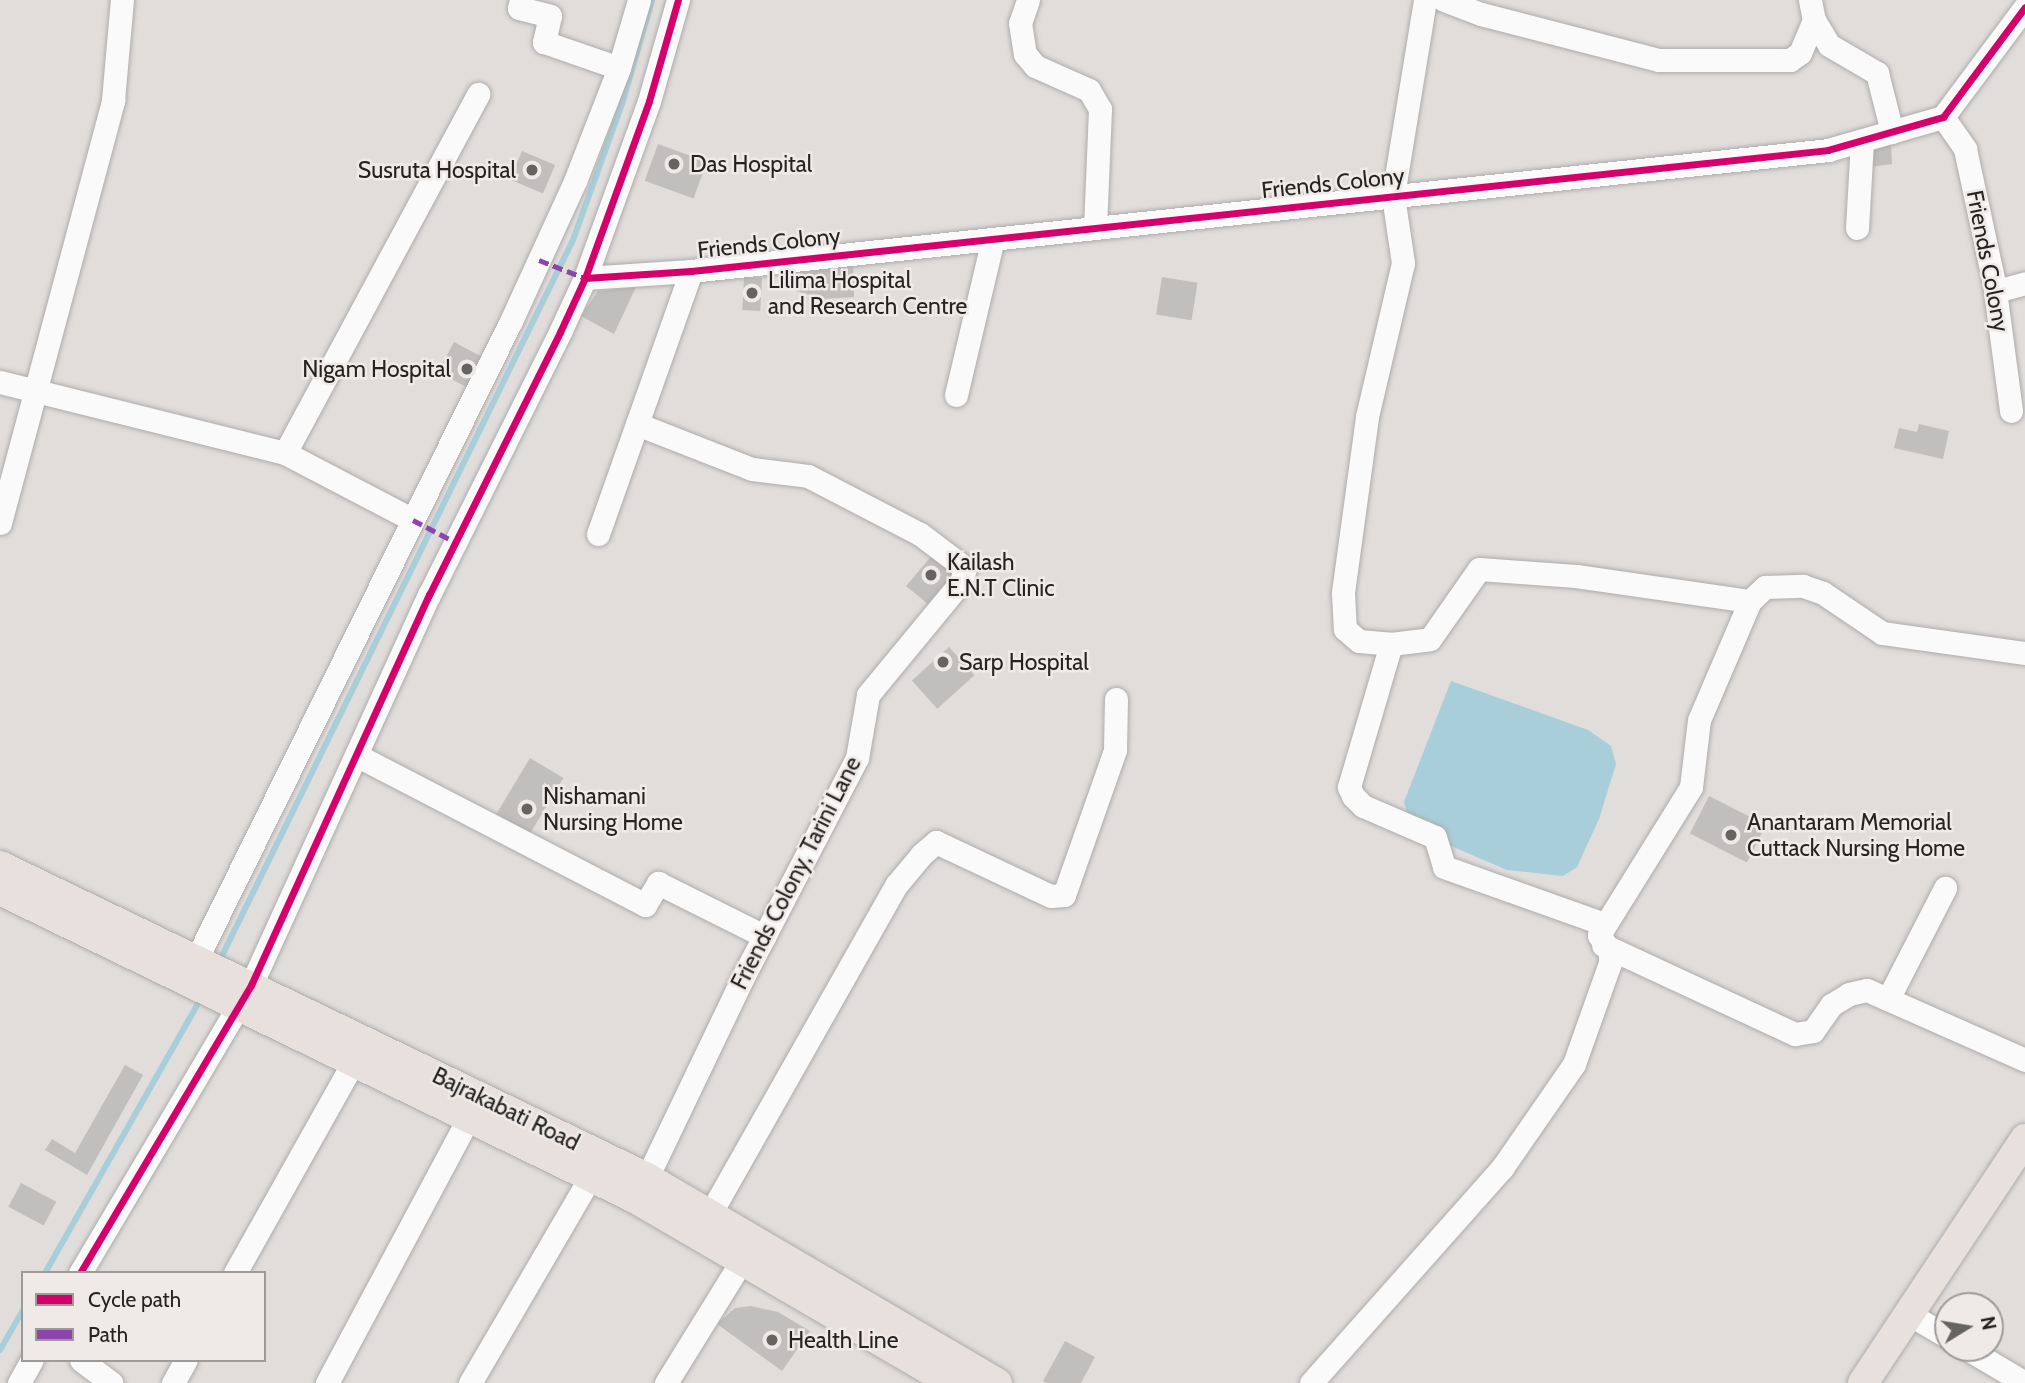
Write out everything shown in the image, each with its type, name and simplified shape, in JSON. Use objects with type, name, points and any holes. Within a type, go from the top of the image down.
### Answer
[{"type":"main road","name":"Bajrakabati Road","points":[[0,866],[199,970],[354,1061],[591,1176],[743,1259],[953,1383]]},
{"type":"main road","name":"Bajrakabati Road","points":[[0,890],[199,970]]},
{"type":"main road","name":"Bajrakabati Road","points":[[241,994],[647,1178],[997,1383]]},
{"type":"main road","points":[[1863,1383],[2020,1158]]},
{"type":"street","points":[[0,523],[113,100],[122,0]]},
{"type":"street","points":[[522,0],[519,8],[550,16],[544,42],[619,68]]},
{"type":"street","points":[[199,970],[523,296],[619,68],[639,0]]},
{"type":"street","points":[[81,1271],[241,994],[356,755],[429,595],[585,278],[649,101],[678,0]]},
{"type":"street","points":[[1028,0],[1020,23],[1025,54],[1044,71],[1089,90],[1100,109],[1096,228]]},
{"type":"street","points":[[1424,0],[1393,196],[1403,263],[1367,417],[1343,593],[1345,629],[1359,641],[1391,644],[1430,639],[1479,569],[1576,576],[1750,601]]},
{"type":"street","points":[[1444,0],[1481,14],[1659,60],[1790,60],[1800,53],[1812,10]]},
{"type":"street","points":[[1943,117],[2025,7]]},
{"type":"street","points":[[1812,10],[1829,45],[1877,73],[1892,132]]},
{"type":"street","points":[[285,453],[478,94]]},
{"type":"street","name":"Friends Colony","points":[[585,278],[691,271],[1828,150],[1943,117],[1965,149],[1996,291],[2011,411]]},
{"type":"street","points":[[1857,229],[1862,140]]},
{"type":"street","points":[[956,395],[993,239]]},
{"type":"street","name":"Friends Colony","points":[[598,534],[691,271]]},
{"type":"street","points":[[1996,291],[2025,283]]},
{"type":"street","points":[[0,382],[35,388],[285,453],[413,520]]},
{"type":"street","name":"Friends Colony, Tarini Lane","points":[[637,424],[752,469],[807,476],[920,534],[965,569],[961,582],[869,695],[857,758],[764,936],[647,1178]]},
{"type":"street","points":[[1603,935],[1691,787],[1699,720],[1750,601],[1765,587],[1803,586],[1823,593],[1882,633],[2025,653]]},
{"type":"street","points":[[1391,644],[1349,787],[1353,796],[1363,806],[1434,837],[1444,867],[1603,935],[1795,1034],[1813,1031],[1831,1005],[1849,994],[1867,990],[2025,1060]]},
{"type":"street","points":[[710,1214],[897,884],[921,855],[936,842],[1051,896],[1064,895],[1115,750],[1116,699]]},
{"type":"street","points":[[356,755],[646,905],[658,883],[764,936]]},
{"type":"street","points":[[1888,999],[1945,888]]},
{"type":"street","points":[[1311,1383],[1502,1168],[1569,1072],[1610,963],[1610,951],[1603,935]]},
{"type":"street","points":[[236,1271],[354,1061]]},
{"type":"street","points":[[327,1383],[469,1116]]},
{"type":"street","points":[[470,1383],[591,1176]]},
{"type":"street","points":[[666,1383],[743,1259]]},
{"type":"street","points":[[1909,1314],[1934,1329]]},
{"type":"street","points":[[19,1383],[31,1362]]},
{"type":"street","points":[[84,1362],[111,1383]]},
{"type":"street","points":[[173,1383],[185,1362]]},
{"type":"street","points":[[1990,1362],[2025,1382]]},
{"type":"water","points":[[1451,681],[1588,730],[1611,746],[1616,764],[1599,819],[1577,867],[1563,876],[1507,870],[1430,837],[1409,819],[1404,802]]},
{"type":"building","points":[[1891,142],[1892,164],[1870,167],[1868,146]]},
{"type":"building","points":[[658,144],[707,162],[694,198],[645,181]]},
{"type":"building","points":[[522,151],[555,165],[543,194],[510,180]]},
{"type":"building","points":[[853,259],[854,297],[823,299],[790,289],[794,264]]},
{"type":"building","points":[[744,277],[762,278],[760,311],[742,310]]},
{"type":"building","points":[[1162,277],[1198,283],[1192,320],[1156,315]]},
{"type":"building","points":[[636,287],[614,334],[581,316],[598,291]]},
{"type":"building","points":[[454,342],[482,357],[466,387],[438,372]]},
{"type":"building","points":[[1919,424],[1949,431],[1943,459],[1894,448],[1899,428],[1917,432]]},
{"type":"building","points":[[934,553],[959,574],[928,604],[906,586]]},
{"type":"building","points":[[949,647],[974,675],[937,709],[912,680]]},
{"type":"building","points":[[530,758],[563,778],[530,834],[497,814]]},
{"type":"building","points":[[1709,796],[1766,825],[1747,862],[1690,833]]},
{"type":"building","points":[[125,1065],[143,1075],[87,1175],[45,1150],[52,1139],[75,1153]]},
{"type":"building","points":[[21,1183],[56,1202],[44,1226],[8,1207]]},
{"type":"building","points":[[751,1306],[778,1312],[810,1331],[782,1371],[717,1324],[735,1308]]},
{"type":"building","points":[[1065,1341],[1095,1357],[1081,1383],[1047,1383],[1043,1381]]},
{"type":"waterway","points":[[218,964],[573,240],[622,104],[652,0]]},
{"type":"waterway","points":[[46,1271],[203,995]]},
{"type":"waterway","points":[[0,1350],[21,1313]]},
{"type":"marked path","points":[[539,260],[585,278]]},
{"type":"marked path","points":[[413,520],[455,542]]},
{"type":"cycle path","points":[[81,1271],[251,985],[429,595],[560,332],[585,278],[649,101],[678,0]]},
{"type":"cycle path","points":[[585,278],[691,271],[1828,150],[1943,117],[2025,7]]},
{"type":"place","name":"Das Hospital","points":[[674,164]]},
{"type":"place","name":"Susruta Hospital","points":[[532,170]]},
{"type":"place","name":"Lilima Hospital and Research Centre","points":[[752,293]]},
{"type":"place","name":"Nigam Hospital","points":[[467,369]]},
{"type":"place","name":"Kailash E.N.T Clinic","points":[[931,575]]},
{"type":"place","name":"Sarp Hospital","points":[[943,662]]},
{"type":"place","name":"Nishamani Nursing Home","points":[[527,809]]},
{"type":"place","name":"Anantaram Memorial Cuttack Nursing Home","points":[[1731,835]]},
{"type":"place","name":"Health Line","points":[[772,1340]]}]
